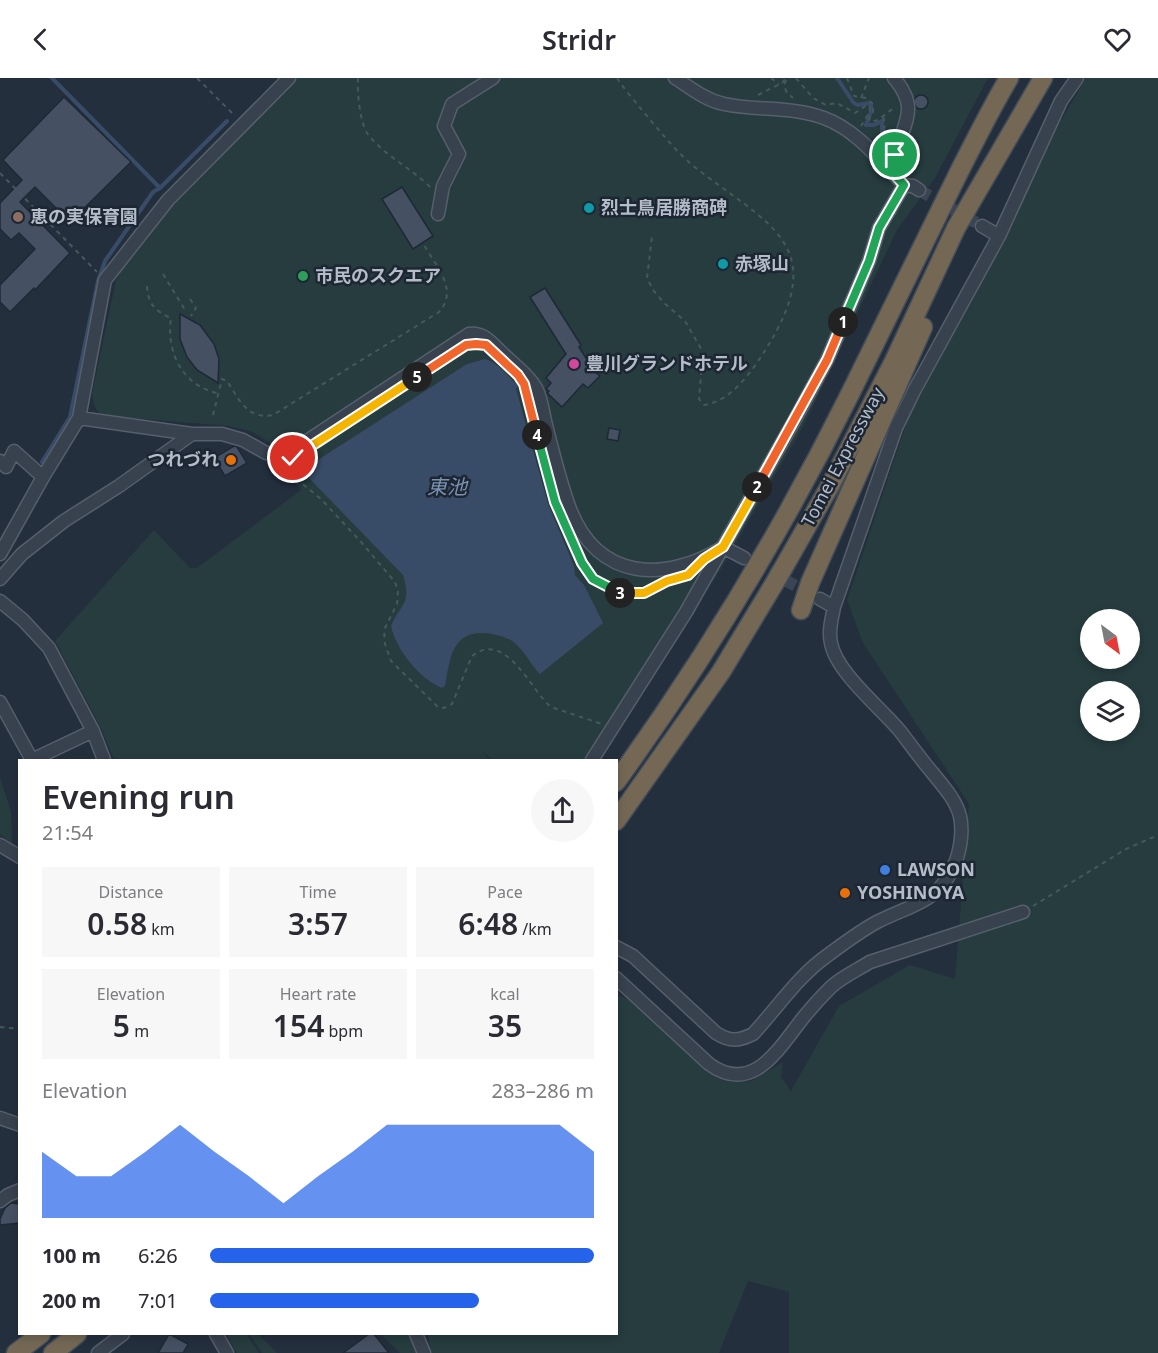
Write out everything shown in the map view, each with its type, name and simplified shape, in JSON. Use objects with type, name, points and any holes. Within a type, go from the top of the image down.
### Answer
[{"type":"highway","name":"Tomei Expressway","points":[[618,779],[643,746],[734,605],[788,514],[1009,78]]},
{"type":"highway","name":"Tomei Expressway","points":[[618,818],[721,672],[777,579],[831,484],[956,228],[1043,78]]},
{"type":"highway","points":[[801,610],[810,583],[924,324],[944,273],[956,228]]},
{"type":"highway","points":[[16,1353],[40,1335]]},
{"type":"highway","points":[[52,1353],[75,1335]]},
{"type":"street","points":[[0,554],[43,477],[80,418],[105,280],[168,200],[289,78]]},
{"type":"street","points":[[438,214],[443,186],[459,154],[444,126],[452,104],[493,78]]},
{"type":"street","points":[[675,78],[704,97],[722,103],[794,111],[824,117],[842,126],[863,142],[904,185],[913,186],[919,190]]},
{"type":"street","points":[[892,172],[897,148],[906,127],[909,105],[905,92],[894,78]]},
{"type":"street","points":[[618,948],[633,956],[716,1033],[732,1041],[743,1039],[753,1034],[810,969],[876,923],[925,901],[943,885],[952,872],[960,849],[962,830],[957,810],[948,792],[899,730],[840,663],[830,641],[834,607],[896,428],[999,236],[1062,101],[1077,78]]},
{"type":"street","points":[[593,759],[686,612],[827,360],[869,261],[879,228],[904,185]]},
{"type":"street","points":[[982,226],[999,236]]},
{"type":"street","points":[[80,418],[192,434],[222,434],[243,440],[266,453],[282,454],[310,439],[469,334],[475,333],[488,340],[536,387],[570,509],[587,539],[605,557],[632,569],[656,570],[686,565],[704,559],[723,547]]},
{"type":"street","points":[[0,579],[22,554],[64,521],[119,486],[192,434]]},
{"type":"street","points":[[0,461],[6,467],[14,451],[43,477]]},
{"type":"street","points":[[723,547],[744,558]]},
{"type":"street","points":[[820,599],[834,607]]},
{"type":"street","points":[[0,601],[23,620],[49,648],[93,731],[104,759]]},
{"type":"street","points":[[0,702],[31,759]]},
{"type":"street","points":[[34,759],[93,731]]},
{"type":"street","points":[[0,844],[18,856]]},
{"type":"street","points":[[618,980],[714,1068],[732,1075],[746,1074],[773,1058],[821,997],[833,985],[851,973],[870,962],[1023,912]]},
{"type":"street","points":[[0,1118],[18,1124]]},
{"type":"street","points":[[0,1201],[18,1191]]},
{"type":"street","points":[[98,1353],[122,1335]]},
{"type":"street","points":[[217,1335],[227,1353]]},
{"type":"street","points":[[416,1335],[424,1353]]},
{"type":"path","points":[[197,78],[243,124]]},
{"type":"path","points":[[358,78],[361,114],[366,131],[379,146],[422,179],[441,199]]},
{"type":"path","points":[[617,78],[669,143],[777,232],[793,261],[795,280],[789,305],[776,333],[756,365],[733,392],[711,404],[704,405],[699,399],[703,352],[685,321],[664,303],[647,278],[652,237]]},
{"type":"path","points":[[771,78],[781,83]]},
{"type":"path","points":[[777,78],[781,83]]},
{"type":"path","points":[[786,78],[784,86],[787,93],[794,98],[794,111]]},
{"type":"path","points":[[756,96],[786,78]]},
{"type":"path","points":[[796,78],[813,98],[826,105],[837,103],[855,113],[867,105],[870,107],[861,130]]},
{"type":"path","points":[[852,78],[847,79],[854,96],[866,98],[873,104],[873,112],[869,119],[872,122],[883,117],[894,107],[909,105]]},
{"type":"path","points":[[861,98],[869,78]]},
{"type":"path","points":[[883,117],[885,123],[883,134],[897,148]]},
{"type":"path","points":[[878,144],[880,147],[885,137]]},
{"type":"path","points":[[0,173],[105,280]]},
{"type":"path","points":[[213,416],[222,379],[227,381],[248,410],[260,416],[273,415],[436,314],[447,300],[447,286],[424,245]]},
{"type":"path","points":[[163,274],[185,310]]},
{"type":"path","points":[[147,286],[152,305],[159,313],[171,318],[169,341],[178,363],[196,383],[218,393]]},
{"type":"path","points":[[190,299],[196,308],[191,316]]},
{"type":"path","points":[[293,458],[289,473],[321,499],[395,582],[398,591],[397,604],[384,630],[385,644],[391,661],[433,703],[438,707],[449,706],[472,656],[478,652],[491,650],[512,659],[550,706],[613,728]]},
{"type":"path","points":[[568,532],[587,572],[614,591],[625,594],[644,593],[667,581]]},
{"type":"path","points":[[1023,912],[1126,849],[1158,835]]},
{"type":"path","points":[[0,1027],[18,1029]]},
{"type":"green space","points":[[297,78],[988,78],[935,178],[897,230],[804,425],[721,569],[594,759],[492,759],[482,751],[489,759],[114,759],[102,730],[55,641],[154,530],[190,568],[197,568],[301,490],[277,463],[275,446],[253,432],[229,426],[105,416],[95,407],[92,394],[116,280],[125,264],[171,205]]},
{"type":"green space","points":[[1086,78],[1158,78],[1158,1353],[789,1353],[789,1292],[748,1281],[719,1353],[431,1353],[428,1335],[618,1335],[618,994],[626,998],[704,1066],[734,1082],[752,1081],[783,1062],[781,1077],[791,1091],[839,1006],[910,965],[955,979],[969,804],[863,643],[847,600],[909,416],[1004,241],[1059,124]]},
{"type":"green space","points":[[0,777],[11,812],[12,844],[0,834]]},
{"type":"green space","points":[[227,1335],[247,1335],[259,1353],[237,1353]]},
{"type":"green space","points":[[250,1335],[259,1335],[277,1353],[262,1353]]},
{"type":"green space","points":[[382,1335],[411,1335],[418,1353],[400,1353]]},
{"type":"water","name":"東池","points":[[485,359],[499,367],[518,386],[516,389],[548,504],[574,566],[575,575],[584,585],[603,623],[540,674],[520,648],[509,639],[485,633],[465,637],[454,649],[445,686],[442,688],[425,678],[410,663],[394,635],[391,626],[406,598],[403,575],[309,478],[307,471],[310,465],[467,364]]},
{"type":"building","points":[[921,95],[926,97],[928,102],[926,107],[921,109],[916,107],[914,102],[916,97]]},
{"type":"building","points":[[64,97],[131,162],[70,222],[35,187],[20,202],[70,253],[35,290],[34,288],[10,312],[0,302],[0,285],[35,249],[19,233],[11,240],[0,229],[0,203],[22,180],[3,160]]},
{"type":"building","points":[[402,187],[433,236],[413,249],[382,199]]},
{"type":"building","points":[[545,288],[581,345],[579,347],[594,371],[600,376],[588,388],[583,384],[562,407],[547,393],[549,391],[546,389],[551,383],[546,378],[566,354],[530,297]]},
{"type":"building","points":[[180,314],[200,325],[214,344],[219,359],[218,383],[197,370],[187,357],[180,339]]},
{"type":"building","points":[[609,428],[620,430],[618,441],[607,439]]},
{"type":"building","points":[[234,446],[247,463],[225,476],[214,458]]},
{"type":"building","points":[[11,1203],[18,1204],[18,1223],[0,1225],[5,1208]]},
{"type":"building","points":[[168,1335],[188,1344],[183,1353],[158,1353]]},
{"type":"building","points":[[368,1335],[375,1335],[389,1353],[343,1353]]},
{"type":"waterway","points":[[52,78],[160,188]]},
{"type":"waterway","points":[[837,78],[853,102],[857,105],[870,103],[872,109],[866,125],[874,125],[882,121],[882,139]]},
{"type":"waterway","points":[[42,462],[70,417],[98,281],[105,261],[153,192],[160,188],[227,121]]},
{"type":"tunnel","points":[[919,190],[982,226]]},
{"type":"tunnel","points":[[753,563],[811,594]]},
{"type":"place","name":"烈士鳥居勝商碑","points":[[589,208]]},
{"type":"place","name":"恵の実保育園","points":[[18,217]]},
{"type":"place","name":"赤塚山","points":[[723,264]]},
{"type":"place","name":"市民のスクエア","points":[[303,276]]},
{"type":"place","name":"豊川グランドホテル","points":[[574,364]]},
{"type":"place","name":"つれづれ","points":[[231,460]]},
{"type":"place","name":"LAWSON","points":[[885,870]]},
{"type":"place","name":"YOSHINOYA","points":[[845,893]]},
{"type":"route","points":[[293,458],[466,345],[486,345],[518,375],[524,384],[555,502],[582,563],[593,579],[614,591],[635,594],[644,593],[667,581],[688,575],[704,559],[723,547],[827,360],[869,261],[879,228],[904,185],[892,172],[895,155]]}]
